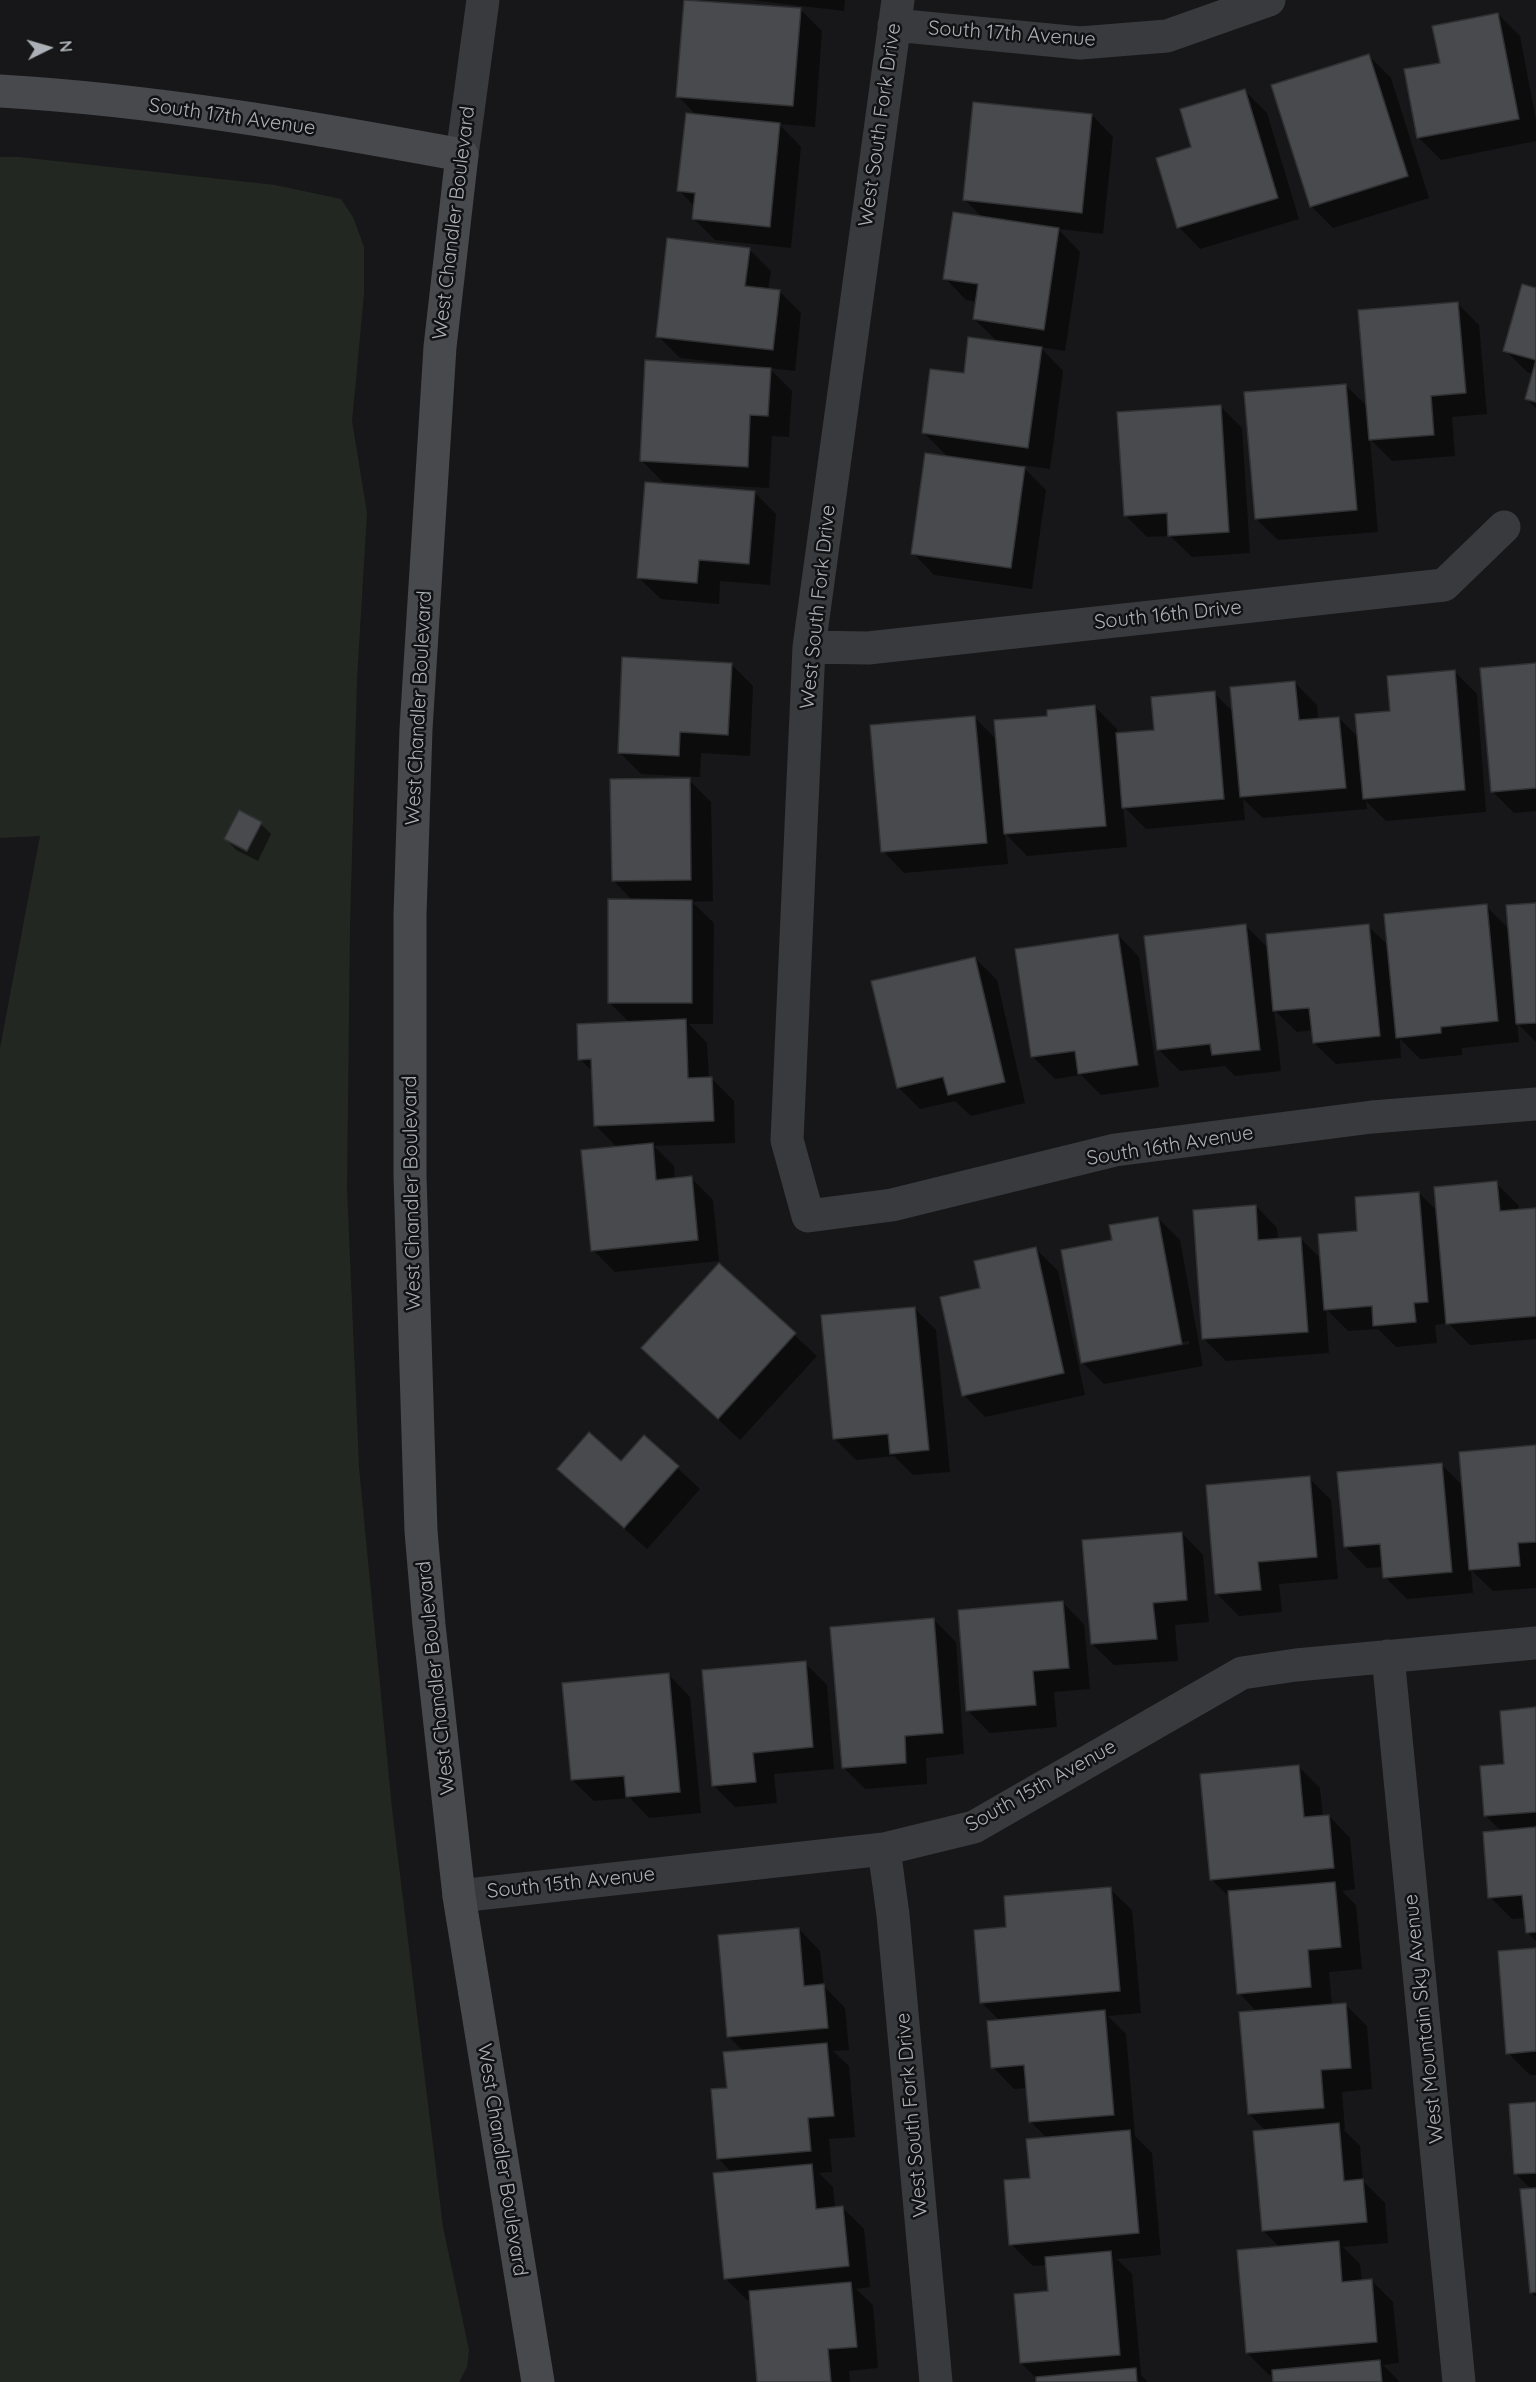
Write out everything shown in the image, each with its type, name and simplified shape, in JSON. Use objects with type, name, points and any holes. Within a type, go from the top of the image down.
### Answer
[{"type":"main road","name":"South 17th Avenue","points":[[0,91],[74,95],[261,120],[462,155]]},
{"type":"main road","name":"West Chandler Boulevard","points":[[462,155],[440,347],[416,729],[410,915],[410,1176],[421,1531],[430,1637],[459,1896],[538,2382]]},
{"type":"street","name":"West Chandler Boulevard","points":[[462,155],[483,0]]},
{"type":"street","name":"South 17th Avenue","points":[[896,12],[1080,43],[1167,36],[1269,0]]},
{"type":"street","name":"West South Fork Drive","points":[[808,1216],[787,1140],[809,647],[896,12]]},
{"type":"street","name":"South 16th Drive","points":[[809,647],[868,648],[1444,585],[1504,527]]},
{"type":"street","name":"South 16th Avenue","points":[[808,1216],[892,1205],[1114,1150],[1372,1118],[1536,1104]]},
{"type":"street","name":"South 15th Avenue","points":[[459,1896],[884,1849],[974,1827],[1242,1673],[1296,1665],[1536,1642]]},
{"type":"street","name":"West Mountain Sky Avenue","points":[[1388,1656],[1458,2382]]},
{"type":"street","name":"West South Fork Drive","points":[[884,1849],[893,1914],[936,2382]]},
{"type":"shaded area","points":[[0,157],[19,157],[275,185],[341,199],[353,217],[364,247],[364,294],[352,421],[367,513],[357,679],[350,923],[347,1188],[359,1468],[392,1809],[443,2227],[469,2350],[467,2367],[459,2382],[0,2382],[0,1048],[40,836],[0,838]]},
{"type":"building","points":[[684,0],[801,8],[793,106],[676,97]]},
{"type":"building","points":[[1498,13],[1519,119],[1417,138],[1404,69],[1440,63],[1432,26]]},
{"type":"building","points":[[1369,54],[1408,176],[1310,207],[1271,85]]},
{"type":"building","points":[[1245,89],[1278,198],[1177,228],[1156,158],[1191,147],[1180,109]]},
{"type":"building","points":[[973,102],[1092,114],[1082,213],[963,200]]},
{"type":"building","points":[[686,113],[780,123],[770,227],[692,219],[695,193],[677,191]]},
{"type":"building","points":[[953,212],[1059,228],[1044,330],[973,319],[978,284],[943,279]]},
{"type":"building","points":[[667,238],[750,248],[745,286],[780,290],[773,350],[656,337]]},
{"type":"building","points":[[1522,284],[1536,288],[1536,360],[1503,351]]},
{"type":"building","points":[[1458,302],[1466,393],[1431,396],[1434,435],[1369,440],[1358,310]]},
{"type":"building","points":[[968,337],[1042,347],[1028,448],[922,433],[930,369],[964,373]]},
{"type":"building","points":[[645,360],[771,368],[768,416],[750,415],[748,467],[640,461]]},
{"type":"building","points":[[1536,360],[1536,402],[1525,399]]},
{"type":"building","points":[[1346,384],[1357,510],[1255,519],[1244,392]]},
{"type":"building","points":[[1221,405],[1229,532],[1168,536],[1167,513],[1124,516],[1117,412]]},
{"type":"building","points":[[925,453],[1025,467],[1011,568],[911,554]]},
{"type":"building","points":[[645,482],[755,491],[749,564],[699,560],[697,583],[637,578]]},
{"type":"building","points":[[622,657],[732,663],[728,735],[680,732],[679,756],[618,753]]},
{"type":"building","points":[[1536,663],[1536,788],[1491,792],[1480,668]]},
{"type":"building","points":[[1455,670],[1465,790],[1363,799],[1355,714],[1390,711],[1387,676]]},
{"type":"building","points":[[1295,681],[1299,720],[1339,717],[1346,788],[1240,797],[1230,687]]},
{"type":"building","points":[[1215,691],[1224,799],[1122,808],[1116,733],[1154,730],[1151,697]]},
{"type":"building","points":[[1095,705],[1106,826],[1004,834],[994,720],[1047,716],[1047,710]]},
{"type":"building","points":[[975,716],[987,843],[881,852],[870,725]]},
{"type":"building","points":[[690,778],[691,880],[612,881],[610,779]]},
{"type":"building","points":[[239,810],[262,822],[247,851],[224,839]]},
{"type":"building","points":[[608,899],[692,900],[692,1003],[608,1003]]},
{"type":"building","points":[[1536,903],[1536,1023],[1516,1024],[1506,905]]},
{"type":"building","points":[[1487,904],[1498,1021],[1441,1027],[1441,1033],[1396,1038],[1384,914]]},
{"type":"building","points":[[1246,924],[1260,1050],[1212,1055],[1210,1044],[1157,1050],[1144,936]]},
{"type":"building","points":[[1369,924],[1380,1036],[1313,1043],[1309,1008],[1273,1011],[1266,934]]},
{"type":"building","points":[[1118,934],[1138,1065],[1078,1074],[1075,1051],[1031,1057],[1015,949]]},
{"type":"building","points":[[975,957],[1005,1082],[948,1095],[943,1077],[897,1088],[871,981]]},
{"type":"building","points":[[686,1019],[688,1078],[712,1077],[714,1121],[594,1126],[591,1059],[578,1060],[577,1024]]},
{"type":"building","points":[[653,1143],[656,1180],[692,1176],[698,1240],[591,1251],[581,1150]]},
{"type":"building","points":[[1497,1181],[1500,1211],[1536,1208],[1536,1316],[1446,1324],[1434,1187]]},
{"type":"building","points":[[1419,1192],[1428,1302],[1414,1303],[1416,1322],[1373,1326],[1372,1306],[1324,1310],[1318,1234],[1357,1231],[1355,1197]]},
{"type":"building","points":[[1256,1205],[1258,1240],[1301,1237],[1308,1332],[1202,1339],[1193,1210]]},
{"type":"building","points":[[1158,1217],[1182,1344],[1081,1363],[1061,1250],[1112,1240],[1109,1225]]},
{"type":"building","points":[[1036,1247],[1064,1373],[962,1396],[940,1297],[980,1288],[974,1261]]},
{"type":"building","points":[[719,1263],[796,1333],[718,1419],[641,1348]]},
{"type":"building","points":[[915,1307],[929,1450],[890,1454],[888,1434],[833,1439],[821,1315]]},
{"type":"building","points":[[589,1432],[621,1461],[644,1435],[679,1466],[624,1528],[557,1469]]},
{"type":"building","points":[[1536,1445],[1536,1542],[1518,1543],[1520,1566],[1469,1570],[1459,1452]]},
{"type":"building","points":[[1442,1463],[1452,1572],[1383,1578],[1380,1544],[1344,1547],[1337,1472]]},
{"type":"building","points":[[1310,1476],[1317,1557],[1258,1562],[1261,1590],[1215,1594],[1206,1485]]},
{"type":"building","points":[[1182,1532],[1187,1600],[1153,1603],[1157,1639],[1091,1644],[1082,1540]]},
{"type":"building","points":[[1063,1601],[1069,1668],[1033,1671],[1036,1705],[966,1711],[958,1610]]},
{"type":"building","points":[[934,1618],[943,1733],[905,1736],[906,1763],[842,1768],[830,1627]]},
{"type":"building","points":[[806,1661],[813,1747],[753,1753],[756,1782],[712,1786],[702,1670]]},
{"type":"building","points":[[669,1673],[680,1792],[626,1797],[624,1776],[571,1780],[562,1683]]},
{"type":"building","points":[[1536,1707],[1536,1812],[1484,1816],[1480,1766],[1504,1764],[1500,1711]]},
{"type":"building","points":[[1299,1765],[1304,1817],[1329,1815],[1334,1868],[1210,1880],[1200,1774]]},
{"type":"building","points":[[1536,1827],[1536,1932],[1526,1933],[1522,1895],[1488,1898],[1483,1832]]},
{"type":"building","points":[[1335,1882],[1341,1947],[1308,1950],[1311,1987],[1237,1994],[1228,1891]]},
{"type":"building","points":[[1111,1887],[1120,1991],[980,2003],[974,1930],[1006,1927],[1004,1896]]},
{"type":"building","points":[[799,1928],[804,1986],[824,1984],[828,2028],[727,2037],[718,1935]]},
{"type":"building","points":[[1536,1948],[1536,2051],[1506,2054],[1498,1951]]},
{"type":"building","points":[[1346,2003],[1351,2068],[1321,2070],[1324,2108],[1248,2114],[1239,2012]]},
{"type":"building","points":[[1105,2010],[1114,2115],[1029,2122],[1024,2065],[991,2068],[987,2021]]},
{"type":"building","points":[[827,2043],[834,2116],[808,2118],[811,2151],[717,2159],[711,2089],[727,2088],[723,2052]]},
{"type":"building","points":[[1536,2102],[1536,2173],[1514,2174],[1509,2104]]},
{"type":"building","points":[[1339,2123],[1344,2181],[1363,2179],[1367,2222],[1262,2231],[1253,2131]]},
{"type":"building","points":[[1130,2130],[1139,2233],[1009,2245],[1004,2180],[1030,2178],[1026,2139]]},
{"type":"building","points":[[812,2164],[816,2209],[843,2206],[849,2266],[724,2279],[713,2173]]},
{"type":"building","points":[[1536,2188],[1536,2292],[1530,2293],[1520,2189]]},
{"type":"building","points":[[1339,2241],[1342,2282],[1372,2279],[1377,2342],[1246,2353],[1237,2250]]},
{"type":"building","points":[[1111,2251],[1120,2355],[1020,2363],[1014,2294],[1048,2291],[1045,2257]]},
{"type":"building","points":[[851,2282],[857,2347],[828,2349],[831,2382],[757,2382],[749,2291]]},
{"type":"building","points":[[1380,2360],[1382,2382],[1273,2382],[1272,2370]]},
{"type":"building","points":[[1136,2368],[1137,2382],[1036,2382],[1036,2377]]}]
